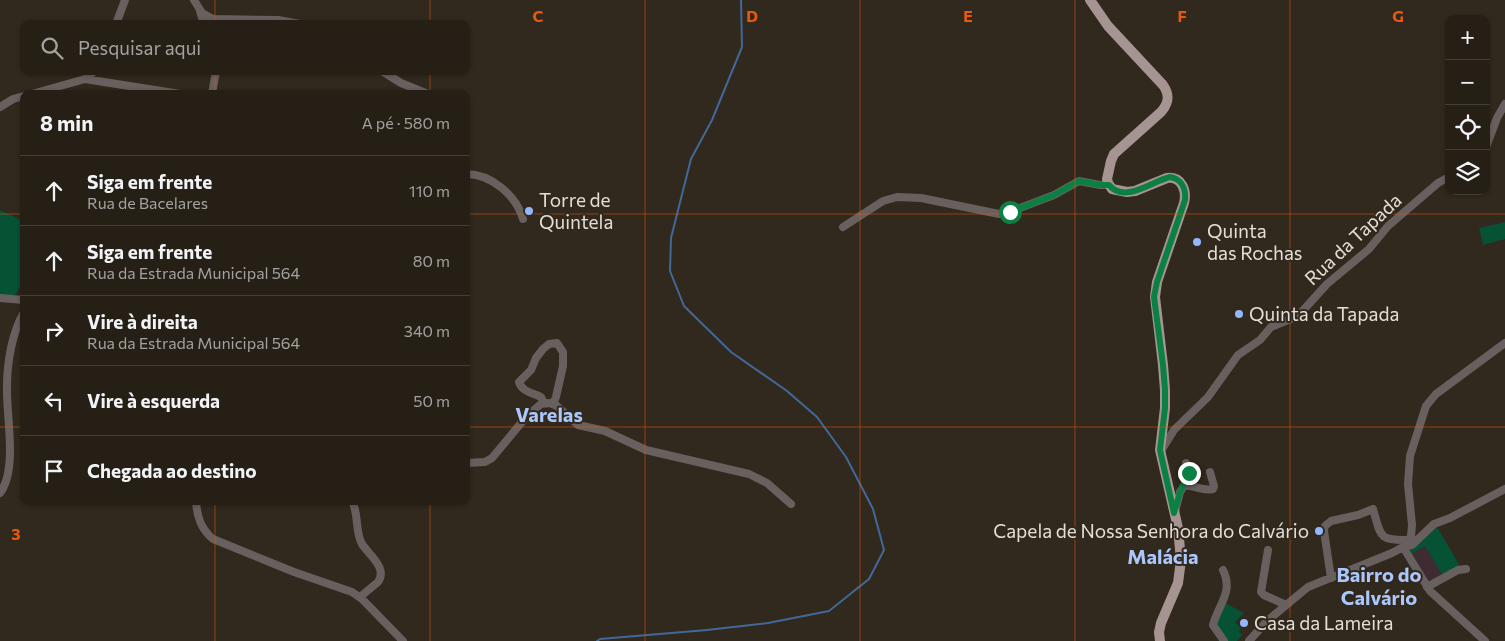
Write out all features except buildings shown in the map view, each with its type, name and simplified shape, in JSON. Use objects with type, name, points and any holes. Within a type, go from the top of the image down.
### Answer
[{"type":"main road","points":[[1090,0],[1108,26],[1163,85],[1168,96],[1167,103],[1162,112],[1113,155],[1107,175],[1109,185],[1114,190],[1129,192],[1172,177],[1180,182],[1185,194],[1185,200],[1157,282],[1155,294],[1165,390],[1160,444],[1180,543],[1181,568],[1177,586],[1161,624],[1160,641]]},
{"type":"street","points":[[118,20],[125,0]]},
{"type":"street","points":[[194,0],[203,20]]},
{"type":"street","points":[[199,9],[206,16],[217,20],[278,20]]},
{"type":"street","points":[[46,90],[85,79],[90,75]]},
{"type":"street","points":[[213,90],[215,75]]},
{"type":"street","points":[[388,75],[418,90]]},
{"type":"street","points":[[85,79],[156,90]]},
{"type":"street","points":[[0,107],[20,98]]},
{"type":"street","points":[[0,102],[11,101]]},
{"type":"street","points":[[1490,137],[1505,104]]},
{"type":"street","points":[[470,174],[501,188],[517,205],[523,219]]},
{"type":"street","name":"Rua da Tapada","points":[[1161,453],[1174,430],[1206,399],[1238,355],[1260,340],[1271,326],[1295,318],[1300,314],[1327,284],[1369,249],[1388,226],[1445,179]]},
{"type":"street","points":[[843,227],[886,200],[897,196],[921,198],[999,214],[1054,195],[1079,181],[1109,185]]},
{"type":"street","points":[[0,298],[20,300]]},
{"type":"street","points":[[0,493],[6,484],[9,472],[7,374],[12,346],[20,323]]},
{"type":"street","points":[[544,403],[541,397],[526,391],[520,386],[520,382],[532,369],[540,352],[549,344],[555,343],[559,344],[562,349],[564,362],[553,404]]},
{"type":"street","points":[[1403,547],[1409,540],[1412,525],[1408,489],[1409,466],[1426,406],[1436,394],[1505,343]]},
{"type":"street","points":[[470,463],[485,462],[492,458],[534,408],[544,403],[553,404],[578,425],[605,431],[646,450],[736,470],[755,477],[767,484],[791,504]]},
{"type":"street","points":[[1186,462],[1192,486]]},
{"type":"street","points":[[1174,513],[1188,472]]},
{"type":"street","points":[[1182,488],[1192,486],[1205,490],[1213,489],[1214,486],[1210,472]]},
{"type":"street","points":[[1249,641],[1264,624],[1308,586],[1403,547],[1410,546],[1434,524],[1450,518],[1505,489]]},
{"type":"street","points":[[196,505],[202,526],[213,539],[294,572],[344,588],[360,597],[403,641]]},
{"type":"street","points":[[354,505],[361,543],[375,559],[381,572],[380,580],[360,597]]},
{"type":"street","points":[[1331,578],[1324,529],[1329,522],[1358,515],[1373,509],[1383,536],[1393,540],[1409,540]]},
{"type":"street","points":[[1403,547],[1432,593],[1485,641]]},
{"type":"street","points":[[1268,550],[1261,592],[1286,605]]},
{"type":"street","points":[[1428,587],[1457,570],[1466,568]]},
{"type":"street","points":[[1223,570],[1228,580],[1226,592],[1213,625],[1224,641]]},
{"type":"shaded area","points":[[1421,539],[1443,576],[1428,584],[1407,552]]},
{"type":"green space","points":[[0,210],[20,219],[20,286],[16,294],[0,299]]},
{"type":"green space","points":[[1505,222],[1505,239],[1483,245],[1479,228]]},
{"type":"green space","points":[[1437,527],[1460,566],[1443,576],[1425,546],[1410,555],[1408,552],[1433,528]]},
{"type":"green space","points":[[1225,603],[1244,613],[1235,622],[1241,628],[1239,631],[1242,635],[1237,641],[1228,641],[1215,626]]},
{"type":"waterway","points":[[597,641],[600,639],[768,623],[829,611],[869,579],[884,550],[873,509],[846,457],[817,417],[787,391],[731,352],[684,306],[670,271],[671,238],[691,159],[712,120],[742,47],[741,0]]},
{"type":"place","name":"Torre de Quintela","points":[[529,211]]},
{"type":"place","name":"Quinta das Rochas","points":[[1197,242]]},
{"type":"place","name":"Quinta da Tapada","points":[[1239,314]]},
{"type":"place","name":"Capela de Nossa Senhora do Calvário","points":[[1319,531]]},
{"type":"place","name":"Casa da Lameira","points":[[1244,623]]},
{"type":"district","name":"Varelas","points":[[549,415]]},
{"type":"district","name":"Malácia","points":[[1163,557]]},
{"type":"district","name":"Bairro do Calvário","points":[[1379,586]]},
{"type":"route","points":[[1010,212],[1054,195],[1079,181],[1109,185],[1114,190],[1125,192],[1136,190],[1170,177],[1178,180],[1182,185],[1185,200],[1157,282],[1154,297],[1165,390],[1160,450],[1174,513],[1180,492],[1189,473]]}]
